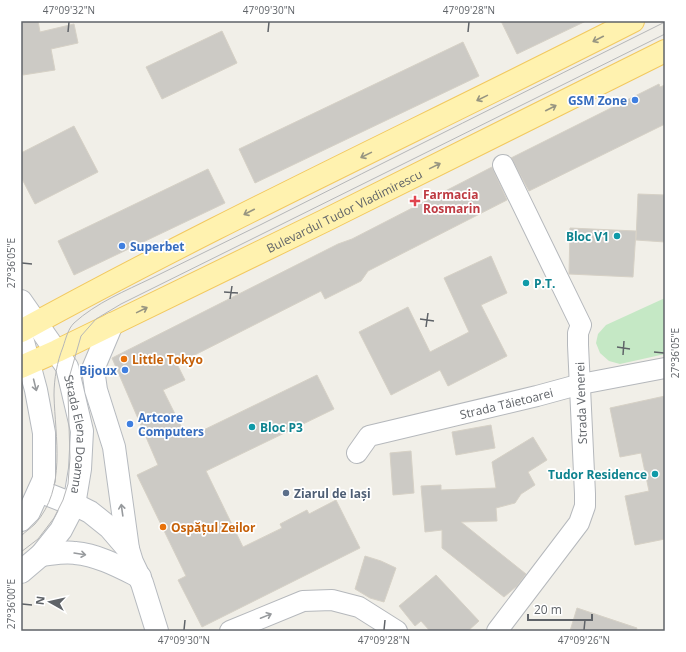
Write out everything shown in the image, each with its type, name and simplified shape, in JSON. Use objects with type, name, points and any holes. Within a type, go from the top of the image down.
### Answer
[{"type":"main road","points":[[26,329],[95,290],[253,210],[511,84],[633,21]]},
{"type":"main road","name":"Bulevardul Tudor Vladimirescu","points":[[25,365],[57,351],[324,221],[665,51]]},
{"type":"street","name":"Strada Venerei","points":[[497,631],[579,523],[583,513],[585,494],[578,345],[578,333],[581,325],[503,165]]},
{"type":"street","points":[[21,301],[26,329],[25,365],[36,390],[44,433],[44,478],[29,512],[21,520]]},
{"type":"street","points":[[112,324],[93,369],[96,390],[114,447],[128,549],[132,562],[140,577],[157,631]]},
{"type":"street","name":"Strada Elena Doamna","points":[[21,572],[41,555],[61,530],[74,505],[80,469],[82,431],[67,367],[57,351],[26,329]]},
{"type":"street","name":"Strada Tăietoarei","points":[[357,454],[369,436],[581,384],[665,368]]},
{"type":"street","points":[[39,491],[90,512],[110,528],[128,549]]},
{"type":"street","points":[[41,555],[74,552],[92,556],[118,566],[140,577]]},
{"type":"street","points":[[230,631],[303,601],[332,600],[359,607],[397,631]]},
{"type":"green space","points":[[665,298],[665,354],[620,364],[609,361],[600,353],[596,343],[598,334],[606,325]]},
{"type":"building","points":[[21,21],[38,21],[40,32],[74,24],[78,43],[51,49],[55,70],[23,75],[21,67]]},
{"type":"building","points":[[501,21],[586,21],[517,54]]},
{"type":"building","points":[[222,31],[237,63],[162,99],[146,67]]},
{"type":"building","points":[[463,42],[479,76],[255,183],[239,149]]},
{"type":"building","points":[[659,84],[660,87],[665,85],[665,124],[529,191],[511,158]]},
{"type":"building","points":[[74,126],[98,172],[35,204],[21,177],[21,153]]},
{"type":"building","points":[[492,167],[507,200],[368,271],[361,281],[325,299],[321,291],[177,364],[185,380],[163,390],[187,438],[317,375],[334,409],[206,471],[243,547],[282,528],[280,524],[307,510],[309,514],[336,500],[360,548],[202,627],[178,580],[186,576],[137,475],[158,465],[112,358],[338,244],[352,239]]},
{"type":"building","points":[[208,169],[225,203],[74,275],[58,241]]},
{"type":"building","points":[[638,194],[665,195],[665,242],[636,240]]},
{"type":"building","name":"Bloc V1","points":[[570,228],[636,231],[633,277],[569,274]]},
{"type":"building","points":[[491,256],[507,293],[481,305],[507,356],[448,386],[440,370],[391,395],[359,332],[408,307],[430,352],[469,332],[444,278]]},
{"type":"building","name":"Tudor Residence","points":[[665,396],[665,539],[635,545],[625,496],[649,491],[641,453],[620,457],[610,408]]},
{"type":"building","points":[[491,425],[495,448],[456,455],[452,432]]},
{"type":"building","points":[[533,437],[547,460],[528,472],[535,485],[521,494],[515,503],[496,508],[497,521],[461,522],[526,574],[517,586],[504,597],[442,548],[442,530],[425,532],[421,486],[441,485],[441,490],[496,488],[492,462]]},
{"type":"building","points":[[411,451],[414,493],[393,495],[390,453]]},
{"type":"building","points":[[365,556],[396,568],[384,602],[370,598],[355,589]]},
{"type":"building","points":[[436,575],[479,621],[468,631],[430,631],[421,621],[415,626],[399,606]]},
{"type":"building","points":[[577,608],[637,628],[636,631],[570,631]]},
{"type":"tram line","points":[[21,536],[35,524],[45,510],[52,495],[57,462],[54,395],[56,371],[69,331],[74,323],[101,303],[665,22]]},
{"type":"tram line","points":[[21,552],[38,539],[54,518],[63,500],[68,484],[70,458],[69,378],[81,336],[96,319],[121,304],[665,34]]},
{"type":"place","name":"GSM Zone","points":[[635,100]]},
{"type":"place","name":"Farmacia Rosmarin","points":[[415,201]]},
{"type":"place","name":"Bloc V1","points":[[617,236]]},
{"type":"place","name":"Superbet","points":[[122,246]]},
{"type":"place","name":"P.T.","points":[[526,283]]},
{"type":"place","name":"Little Tokyo","points":[[124,359]]},
{"type":"place","name":"Bijoux","points":[[125,370]]},
{"type":"place","name":"Artcore Computers","points":[[130,424]]},
{"type":"place","name":"Bloc P3","points":[[252,427]]},
{"type":"place","name":"Tudor Residence","points":[[655,474]]},
{"type":"place","name":"Ziarul de Iași","points":[[286,493]]},
{"type":"place","name":"Ospățul Zeilor","points":[[163,527]]}]
